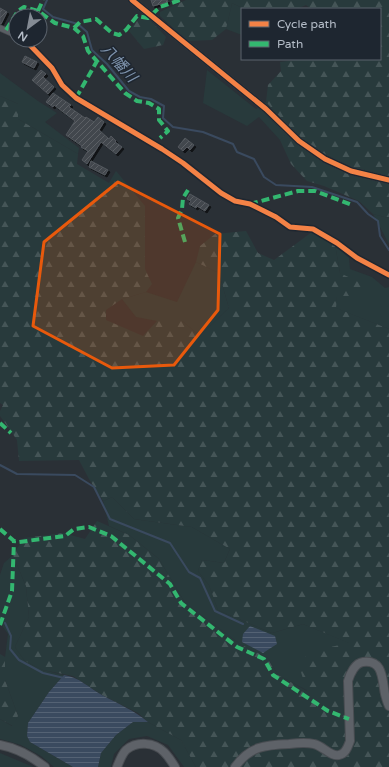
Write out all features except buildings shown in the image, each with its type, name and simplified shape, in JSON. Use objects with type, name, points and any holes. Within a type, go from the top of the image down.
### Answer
[{"type":"main road","points":[[235,767],[242,758],[254,749],[267,745],[300,743],[315,744],[338,756],[347,750],[350,741],[348,681],[357,665],[363,662],[371,663],[379,668],[382,674],[385,696],[389,706]]},
{"type":"main road","points":[[117,767],[125,751],[136,745],[146,743],[156,746],[164,752],[175,767]]},
{"type":"main road","points":[[0,744],[27,754],[45,767]]},
{"type":"street","points":[[132,0],[266,109],[299,140],[325,159],[351,171],[389,180]]},
{"type":"street","points":[[33,48],[52,68],[62,85],[76,98],[162,149],[221,193],[235,201],[250,204],[276,217],[290,227],[313,229],[337,243],[357,258],[389,275]]},
{"type":"highlighted area","points":[[118,182],[220,234],[218,310],[174,365],[112,368],[33,326],[44,242]]},
{"type":"green space","points":[[186,0],[389,0],[389,218],[373,214],[359,201],[324,186],[307,181],[291,164],[280,140],[291,129],[266,102],[268,85],[281,71],[280,62],[294,60],[381,60],[381,8],[310,8],[306,5],[299,8],[243,8],[232,3],[226,29],[212,40],[188,41],[160,16],[160,12]]},
{"type":"green space","points":[[232,3],[243,8],[241,8],[241,35],[226,29]]},
{"type":"green space","points":[[139,18],[150,20],[166,37],[163,45],[144,49],[129,31]]},
{"type":"green space","points":[[207,70],[256,109],[266,102],[292,129],[280,140],[259,117],[247,126],[203,103]]},
{"type":"green space","points":[[0,73],[57,113],[45,122],[79,148],[78,154],[18,119],[18,104],[0,96]]},
{"type":"green space","points":[[0,96],[18,104],[18,119],[78,154],[77,164],[109,183],[116,171],[145,206],[145,269],[152,284],[146,292],[122,299],[106,310],[106,320],[143,336],[157,321],[182,321],[200,336],[229,308],[219,273],[196,262],[200,246],[215,234],[246,231],[258,253],[274,260],[312,232],[335,245],[340,273],[365,285],[363,296],[337,296],[336,308],[389,329],[389,767],[196,767],[181,740],[148,722],[138,713],[102,695],[73,676],[43,670],[25,661],[15,647],[29,617],[26,586],[13,555],[24,538],[63,533],[85,539],[97,521],[129,535],[159,559],[185,603],[240,644],[268,658],[278,675],[307,691],[300,669],[307,652],[349,643],[303,624],[272,633],[218,610],[209,585],[198,571],[202,560],[224,563],[230,549],[192,527],[134,519],[112,497],[103,501],[79,460],[19,461],[17,440],[0,416],[0,411],[3,405],[0,403]]},
{"type":"green space","points":[[373,214],[389,218],[389,244]]},
{"type":"green space","points":[[335,245],[349,258],[350,269],[372,277],[385,288],[389,287],[389,329],[335,308],[337,296],[363,296],[340,273]]},
{"type":"green space","points":[[196,262],[219,273],[229,308],[200,336],[182,321],[157,321],[136,317],[122,299],[146,292],[177,302]]},
{"type":"green space","points":[[112,497],[134,519],[192,527],[230,549],[224,563],[202,560],[198,571],[209,585],[218,610],[272,633],[303,624],[350,643],[308,691],[278,675],[268,658],[240,644],[185,603],[159,559],[129,535],[109,526],[103,501]]},
{"type":"green space","points":[[13,555],[26,586],[29,617],[15,647],[25,661],[43,670],[64,675],[49,692],[28,723],[27,736],[30,742],[73,767],[54,767],[41,756],[21,745],[0,739],[0,719],[12,726],[18,716],[5,680],[5,657],[8,634],[0,623],[0,575],[4,563]]},
{"type":"green space","points":[[0,654],[5,657],[5,680],[18,716],[13,726],[0,719]]},
{"type":"green space","points":[[133,722],[148,722],[181,740],[196,767],[184,767],[168,745],[147,736],[129,739],[114,754],[111,767],[98,767],[101,753],[116,735]]},
{"type":"green space","points":[[0,753],[31,766],[33,767],[0,767]]},
{"type":"water","points":[[250,626],[275,636],[277,644],[263,653],[242,642],[243,634]]},
{"type":"water","points":[[64,675],[79,680],[148,722],[133,722],[116,735],[101,753],[98,767],[73,767],[30,742],[27,736],[28,723],[49,692]]},
{"type":"waterway","name":"八幡川","points":[[47,0],[43,9],[53,17],[78,24],[87,32],[92,50],[107,64],[129,91],[140,97],[151,99],[164,106],[163,118],[173,127],[203,132],[233,144],[237,152],[254,159],[264,177],[276,185],[312,187],[357,202],[368,214],[378,221],[380,236],[389,250]]},
{"type":"waterway","points":[[0,465],[17,474],[75,475],[94,487],[110,519],[170,543],[189,572],[200,578],[215,611],[243,624]]},
{"type":"waterway","points":[[5,623],[11,636],[10,649],[19,660],[43,673],[64,678]]},
{"type":"marked path","points":[[39,8],[43,0]]},
{"type":"marked path","points":[[74,28],[80,22],[96,19],[112,33],[119,35],[126,30],[137,16],[148,18],[160,7],[180,0]]},
{"type":"marked path","points":[[6,30],[18,11],[24,7],[38,11],[55,23],[74,28],[83,36],[88,51],[125,93],[137,101],[149,103],[159,109],[159,120],[168,131],[160,138]]},
{"type":"marked path","points":[[76,98],[97,61]]},
{"type":"marked path","points":[[185,242],[178,218],[182,209],[183,198],[188,190]]},
{"type":"marked path","points":[[250,204],[298,191],[315,191],[352,205]]},
{"type":"marked path","points":[[0,423],[11,433]]},
{"type":"marked path","points":[[0,529],[14,541],[19,542],[65,536],[74,529],[89,527],[111,536],[170,584],[181,603],[237,647],[264,659],[273,675],[328,711],[349,719]]},
{"type":"marked path","points":[[0,625],[12,591],[14,541]]},
{"type":"cycle path","points":[[132,0],[266,109],[299,141],[325,159],[351,171],[389,180]]},
{"type":"cycle path","points":[[33,48],[52,68],[62,85],[76,98],[162,149],[183,163],[221,193],[235,201],[250,204],[276,217],[290,227],[313,229],[337,243],[357,258],[389,275]]}]
